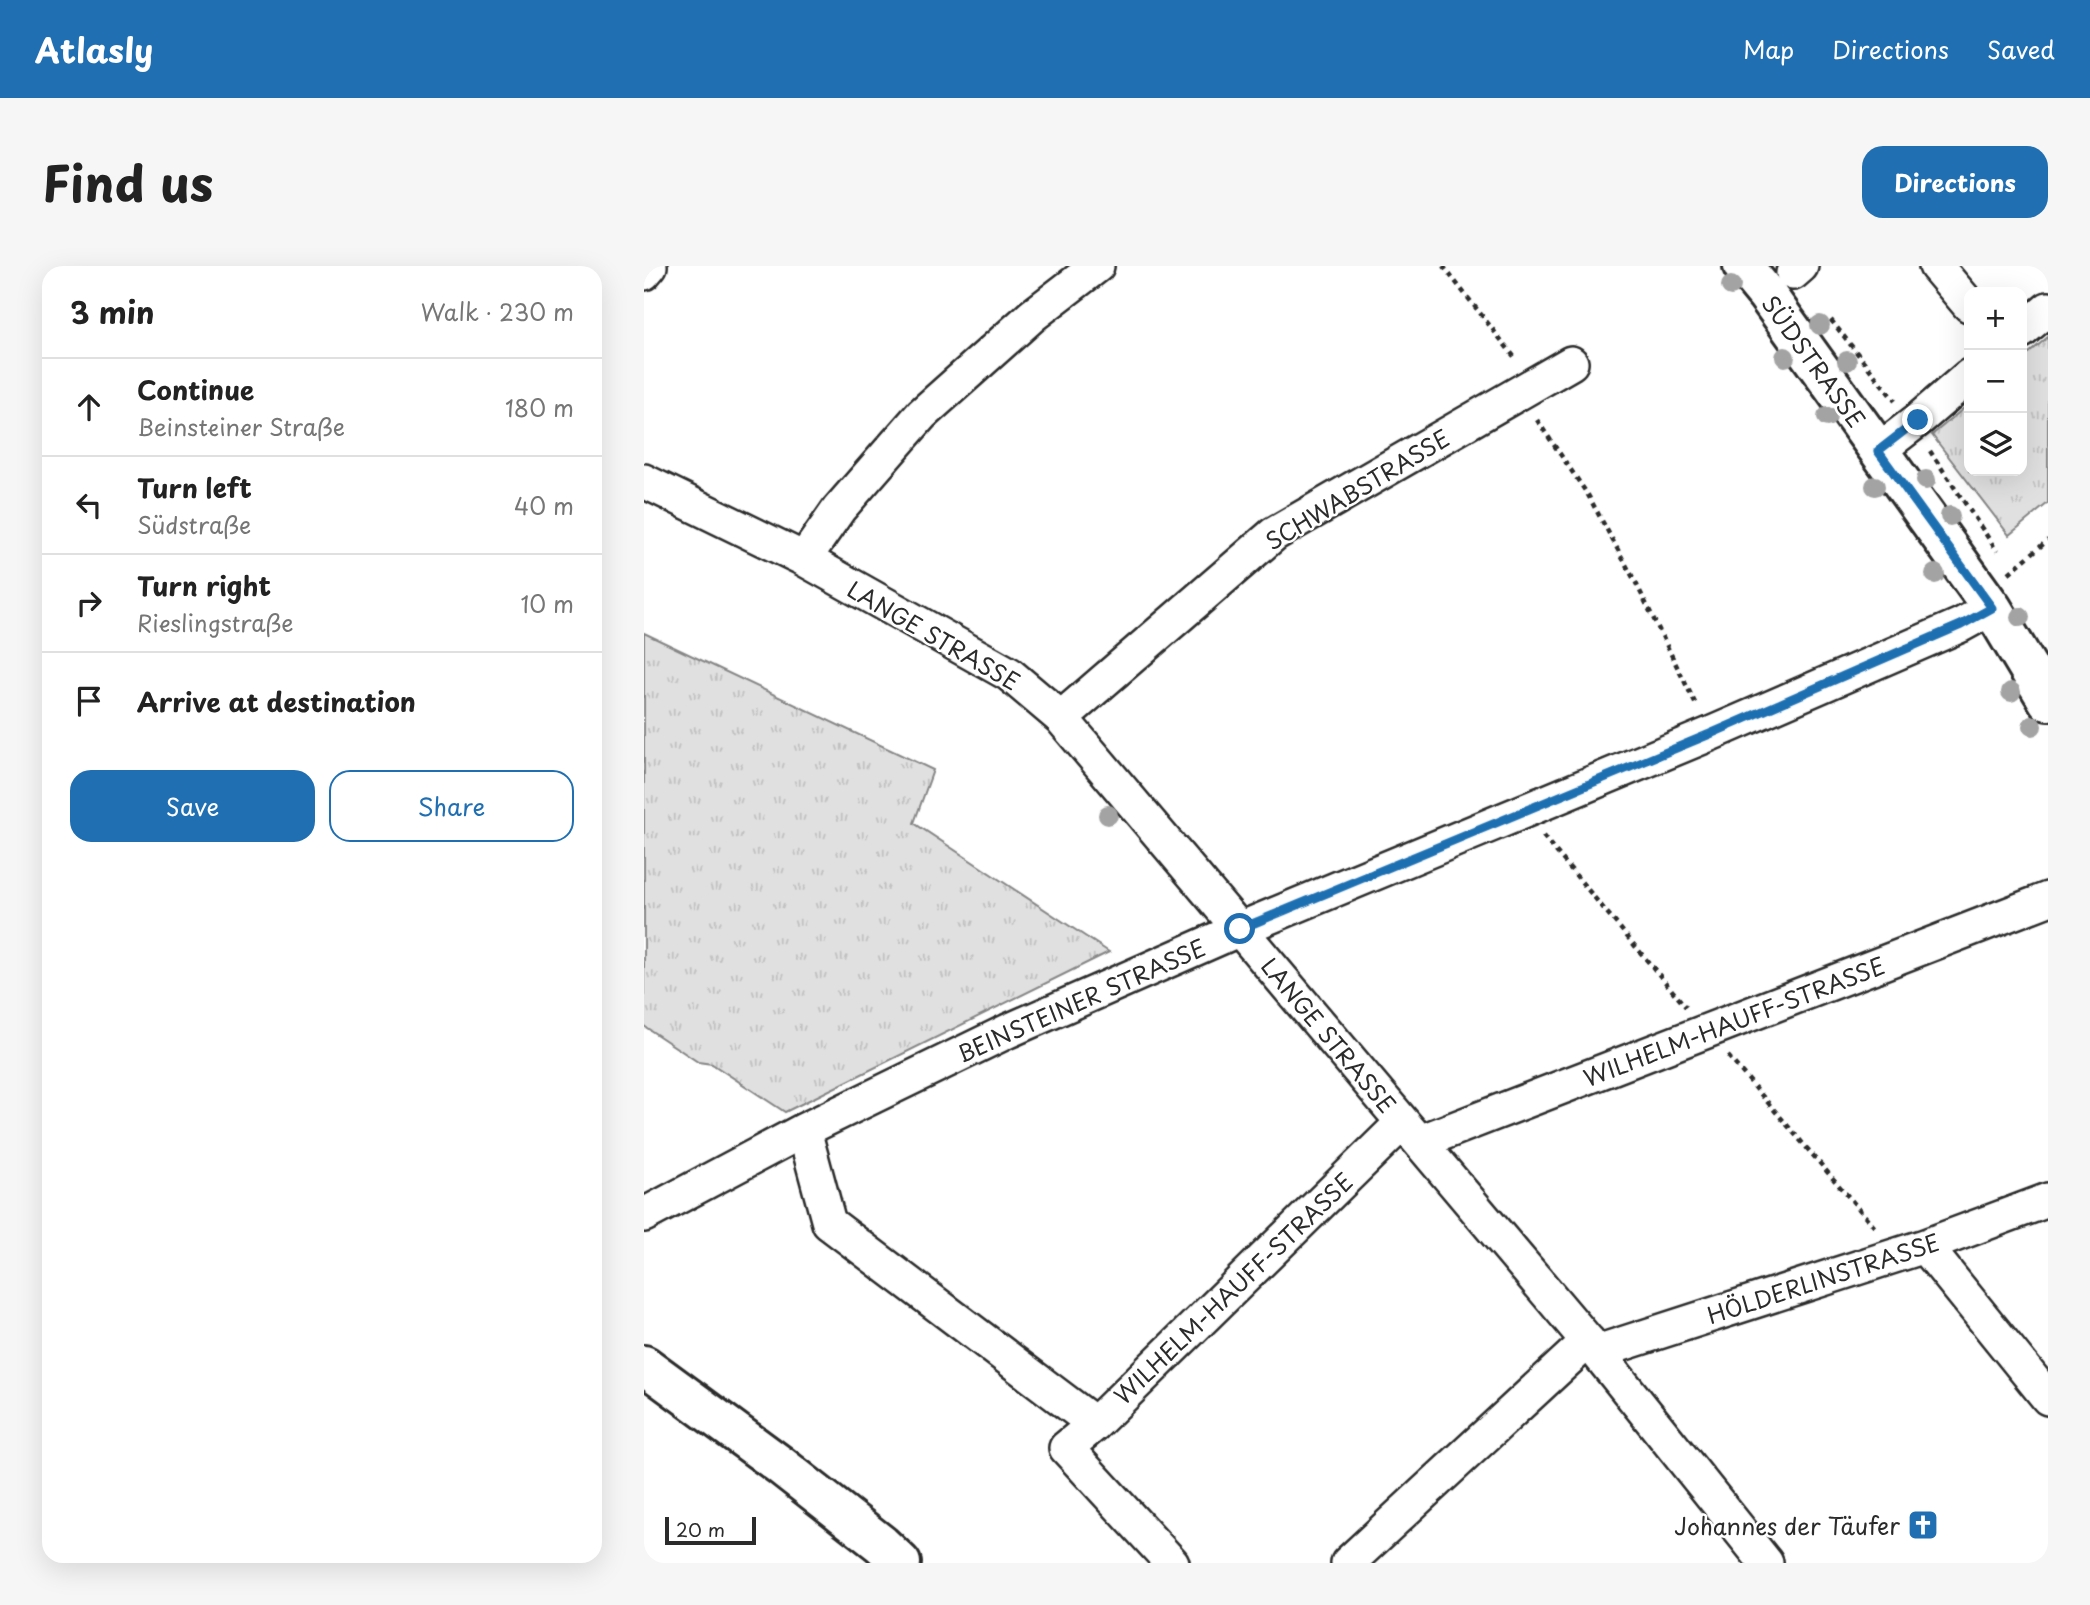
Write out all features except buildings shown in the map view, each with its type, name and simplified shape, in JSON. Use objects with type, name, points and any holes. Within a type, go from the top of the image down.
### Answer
[{"type":"street","points":[[644,273],[650,266]]},
{"type":"street","points":[[804,559],[839,509],[922,414],[1033,315],[1097,266]]},
{"type":"street","name":"SÜDSTRASSE","points":[[1743,266],[1766,294],[1992,608],[2048,701]]},
{"type":"street","points":[[1936,266],[1964,299]]},
{"type":"street","points":[[2027,327],[2048,309]]},
{"type":"street","name":"SCHWABSTRASSE","points":[[1061,718],[1274,534],[1571,363]]},
{"type":"street","points":[[1878,451],[1964,380]]},
{"type":"street","name":"LANGE STRASSE","points":[[644,481],[804,559],[1009,674],[1061,718],[1592,1346],[1765,1563]]},
{"type":"street","name":"BEINSTEINER STRASSE","points":[[644,1215],[804,1130],[1008,1031],[1240,929],[1710,734],[1961,625],[1992,608]]},
{"type":"street","name":"WILHELM-HAUFF-STRASSE","points":[[1172,1563],[1066,1448],[1411,1132],[1706,1031],[2048,900]]},
{"type":"street","points":[[804,1130],[828,1223],[1095,1424]]},
{"type":"street","name":"HÖLDERLINSTRASSE","points":[[1348,1563],[1592,1346],[1912,1250],[2048,1200]]},
{"type":"street","points":[[1912,1250],[2048,1398]]},
{"type":"street","points":[[644,1365],[780,1465],[881,1544],[901,1563]]},
{"type":"path","points":[[1443,266],[1527,388],[1636,583],[1710,734]]},
{"type":"path","points":[[2011,571],[2048,540]]},
{"type":"path","points":[[1523,811],[1706,1031],[1912,1250]]},
{"type":"green space","points":[[2048,337],[2048,503],[2009,535],[1932,435],[1964,408],[1964,476],[2027,476],[2027,355]]},
{"type":"green space","points":[[644,633],[933,770],[914,823],[1109,952],[785,1112],[712,1064],[698,1062],[644,1026]]},
{"type":"place","name":"Johannes der Täufer","points":[[1923,1525]]},
{"type":"route","points":[[1240,929],[1710,734],[1961,625],[1992,608],[1878,451],[1918,420]]}]
